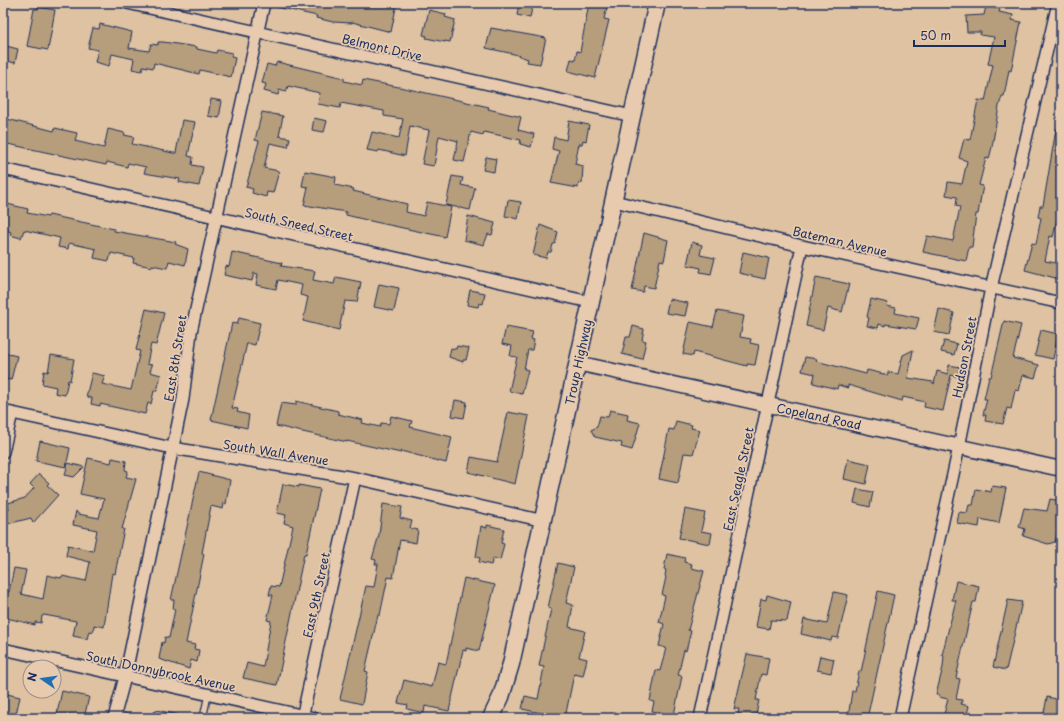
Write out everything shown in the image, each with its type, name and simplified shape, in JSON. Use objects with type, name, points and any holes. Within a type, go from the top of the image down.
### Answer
[{"type":"main road","name":"Troup Highway","points":[[491,718],[512,664],[590,302],[614,201],[657,3]]},
{"type":"street","name":"Belmont Drive","points":[[127,3],[632,116]]},
{"type":"street","name":"East 8th Street","points":[[114,716],[125,677],[183,399],[191,332],[264,3]]},
{"type":"street","name":"Hudson Street","points":[[900,718],[959,447],[991,288],[1058,3]]},
{"type":"street","name":"South Sneed Street","points":[[3,169],[216,219],[590,302]]},
{"type":"street","name":"Bateman Avenue","points":[[614,201],[802,246],[1061,303]]},
{"type":"street","name":"East Seagle Street","points":[[700,718],[802,246]]},
{"type":"street","name":"Copeland Road","points":[[577,363],[1061,469]]},
{"type":"street","name":"South Wall Avenue","points":[[8,412],[172,448],[356,478],[544,521]]},
{"type":"street","points":[[3,452],[8,412]]},
{"type":"street","name":"East 9th Street","points":[[306,717],[356,478]]},
{"type":"street","name":"South Donnybrook Avenue","points":[[3,649],[306,717]]},
{"type":"lane","points":[[203,718],[208,695]]},
{"type":"lane","points":[[151,718],[158,714],[176,718]]},
{"type":"lane","points":[[114,716],[130,718]]},
{"type":"building","points":[[277,3],[397,3],[391,32],[352,22],[333,22],[316,18],[317,16],[277,7]]},
{"type":"building","points":[[519,3],[533,3],[530,18],[517,15]]},
{"type":"building","points":[[589,3],[608,3],[604,19],[609,20],[595,78],[568,71],[571,59],[575,60],[577,51],[580,52]]},
{"type":"building","points":[[986,6],[1000,9],[999,12],[1013,15],[1012,20],[1021,22],[1011,71],[1009,70],[1004,96],[1002,96],[999,106],[989,159],[986,158],[979,185],[983,186],[978,214],[976,214],[972,247],[969,247],[966,261],[923,252],[927,236],[953,241],[960,207],[956,206],[957,197],[946,195],[948,182],[962,184],[967,161],[959,158],[964,139],[970,140],[978,100],[985,101],[993,65],[988,64],[994,37],[980,35],[981,32],[967,32],[966,16],[984,15]]},
{"type":"building","points":[[38,7],[55,10],[48,50],[27,46],[34,9],[38,9]]},
{"type":"building","points":[[429,10],[446,14],[445,17],[455,20],[450,42],[426,38],[427,36],[423,35]]},
{"type":"building","points":[[100,24],[132,32],[129,48],[149,51],[151,44],[158,45],[158,42],[163,42],[197,47],[197,49],[216,53],[217,50],[232,53],[231,57],[235,58],[231,77],[200,70],[199,74],[154,63],[153,68],[143,66],[142,71],[132,69],[134,59],[112,54],[109,66],[95,62],[98,50],[88,48],[93,28],[99,29]]},
{"type":"building","points":[[491,28],[546,38],[540,64],[527,62],[528,59],[514,54],[486,48]]},
{"type":"building","points":[[6,46],[18,49],[15,63],[3,60],[3,49],[6,49]]},
{"type":"building","points":[[277,62],[344,78],[344,81],[362,85],[363,80],[404,88],[489,107],[488,109],[521,117],[518,130],[534,134],[531,147],[520,144],[521,140],[484,132],[483,135],[471,132],[464,162],[454,160],[458,141],[439,136],[434,166],[422,164],[429,130],[410,126],[405,156],[379,150],[378,152],[367,150],[372,132],[399,138],[403,119],[384,116],[384,111],[341,103],[340,108],[318,104],[320,93],[288,86],[286,92],[279,90],[278,95],[264,91],[266,84],[262,83],[267,64],[275,66]]},
{"type":"building","points":[[211,99],[222,101],[219,118],[208,116]]},
{"type":"building","points":[[262,112],[283,116],[279,136],[290,138],[288,147],[270,143],[264,168],[279,171],[273,193],[267,192],[266,197],[252,193],[253,189],[246,187],[259,141],[255,140]]},
{"type":"building","points":[[3,118],[54,131],[55,128],[77,133],[75,141],[104,148],[108,129],[134,137],[132,144],[173,153],[176,153],[182,120],[195,122],[188,156],[193,157],[192,165],[203,167],[199,186],[179,182],[180,179],[144,173],[146,167],[128,163],[127,167],[107,162],[106,165],[3,143]]},
{"type":"building","points":[[314,118],[327,121],[324,132],[312,130]]},
{"type":"building","points":[[569,121],[589,125],[586,141],[583,140],[582,144],[579,144],[575,164],[583,166],[582,183],[579,182],[578,188],[551,183],[559,151],[552,149],[554,137],[566,140]]},
{"type":"building","points":[[1056,129],[1061,130],[1061,192],[1059,203],[1061,204],[1061,221],[1057,220],[1053,237],[1050,236],[1045,261],[1061,264],[1059,279],[1025,270],[1032,243],[1036,244],[1041,218],[1038,217],[1040,206],[1043,206]]},
{"type":"building","points":[[486,157],[496,159],[494,172],[483,170]]},
{"type":"building","points":[[305,171],[336,177],[335,185],[354,189],[353,191],[407,204],[406,212],[424,216],[427,202],[451,207],[445,237],[346,215],[346,212],[304,205],[308,187],[302,186]]},
{"type":"building","points":[[452,176],[463,178],[461,185],[475,188],[470,210],[446,205]]},
{"type":"building","points":[[508,200],[521,202],[518,219],[505,216]]},
{"type":"building","points":[[3,203],[28,209],[27,213],[48,217],[49,215],[114,229],[114,231],[176,242],[175,244],[188,249],[185,265],[169,261],[167,268],[152,265],[152,267],[133,263],[134,258],[111,253],[109,261],[94,258],[96,249],[69,243],[68,249],[58,247],[60,238],[24,230],[21,238],[10,235],[11,232],[8,231],[8,228],[3,227],[5,218],[3,217]]},
{"type":"building","points":[[468,216],[495,223],[492,235],[488,234],[484,245],[464,240]]},
{"type":"building","points":[[540,225],[558,232],[555,244],[553,244],[551,252],[548,252],[546,258],[533,255]]},
{"type":"building","points":[[644,233],[668,240],[664,261],[660,260],[654,288],[644,286],[643,292],[632,290]]},
{"type":"building","points":[[692,242],[702,245],[700,255],[715,258],[711,274],[700,272],[701,268],[687,265]]},
{"type":"building","points":[[232,252],[282,263],[281,266],[315,271],[313,280],[334,284],[336,277],[361,282],[357,302],[345,301],[339,330],[303,321],[308,297],[300,295],[302,285],[278,280],[276,289],[256,285],[258,274],[254,273],[252,281],[224,275],[226,266],[229,267]]},
{"type":"building","points":[[743,252],[769,258],[765,279],[739,273]]},
{"type":"building","points":[[816,277],[849,284],[842,312],[828,308],[823,330],[806,326]]},
{"type":"building","points":[[379,284],[399,288],[394,311],[374,307]]},
{"type":"building","points":[[470,290],[485,293],[483,304],[479,303],[478,307],[467,305]]},
{"type":"building","points":[[669,299],[688,303],[685,316],[666,313]]},
{"type":"building","points":[[871,299],[888,303],[887,306],[896,308],[895,313],[919,318],[916,329],[885,324],[885,326],[879,324],[878,328],[867,326],[869,318],[867,317]]},
{"type":"building","points":[[146,309],[164,313],[156,345],[151,344],[147,364],[152,365],[150,372],[161,375],[157,391],[154,391],[151,404],[148,403],[145,414],[100,404],[100,406],[91,404],[92,398],[86,397],[92,373],[105,376],[102,384],[131,390],[140,351],[136,350]]},
{"type":"building","points":[[939,309],[954,313],[949,335],[934,332]]},
{"type":"building","points":[[717,311],[744,316],[740,337],[751,339],[750,343],[759,345],[755,365],[747,364],[747,366],[694,352],[693,356],[683,354],[690,322],[713,327]]},
{"type":"building","points":[[239,318],[260,323],[255,345],[247,343],[232,408],[238,409],[237,412],[249,415],[247,428],[211,420],[232,323],[237,324]]},
{"type":"building","points":[[1004,321],[1021,325],[1013,358],[1039,365],[1035,378],[1023,375],[1019,391],[1015,390],[1011,409],[1007,408],[1003,424],[985,421],[986,415],[983,415],[987,399],[984,399],[989,377],[991,377]]},
{"type":"building","points":[[633,326],[644,329],[642,340],[646,341],[642,359],[622,354],[626,337],[630,337]]},
{"type":"building","points":[[506,327],[533,332],[531,339],[534,340],[532,350],[528,350],[524,369],[528,370],[522,394],[509,391],[517,357],[510,356],[512,346],[502,344]]},
{"type":"building","points":[[1041,330],[1058,334],[1053,359],[1035,355]]},
{"type":"building","points":[[944,341],[957,344],[954,355],[941,352]]},
{"type":"building","points":[[457,346],[469,348],[466,360],[463,360],[463,362],[449,357],[451,348],[456,349]]},
{"type":"building","points":[[913,350],[908,378],[933,382],[934,384],[937,371],[948,374],[949,365],[960,367],[958,377],[951,375],[943,411],[924,407],[925,402],[903,397],[902,401],[848,385],[848,388],[838,385],[837,389],[813,383],[815,374],[802,371],[805,357],[817,359],[816,361],[866,374],[867,370],[888,375],[888,372],[898,374],[903,355]]},
{"type":"building","points":[[4,353],[17,356],[11,380],[3,379]]},
{"type":"building","points":[[51,355],[74,359],[70,381],[68,380],[65,395],[55,393],[56,387],[42,384],[44,371],[48,372]]},
{"type":"building","points":[[455,400],[467,402],[464,418],[452,416]]},
{"type":"building","points":[[296,401],[338,411],[338,414],[363,420],[362,423],[380,427],[381,423],[389,424],[391,416],[412,421],[410,427],[452,437],[446,463],[401,451],[401,453],[276,426],[281,403],[296,405]]},
{"type":"building","points":[[610,410],[628,414],[627,420],[640,423],[632,450],[621,447],[622,443],[595,437],[591,430],[597,427],[600,416],[608,417]]},
{"type":"building","points":[[508,412],[529,416],[515,484],[468,472],[471,457],[497,462]]},
{"type":"building","points":[[676,421],[692,425],[691,428],[700,430],[693,454],[684,453],[678,483],[659,479],[669,429],[674,430]]},
{"type":"building","points":[[40,441],[70,448],[66,467],[36,461]]},
{"type":"building","points":[[88,458],[111,463],[112,458],[126,461],[125,470],[128,471],[126,477],[136,479],[122,529],[124,529],[115,574],[112,573],[104,627],[94,625],[93,632],[89,631],[87,639],[73,636],[76,621],[44,615],[42,616],[41,623],[35,622],[35,625],[3,617],[3,591],[9,592],[14,568],[26,570],[21,594],[43,599],[47,575],[61,578],[62,576],[86,581],[90,562],[66,556],[68,545],[93,551],[97,530],[73,525],[76,511],[78,514],[99,518],[104,499],[80,494]]},
{"type":"building","points":[[848,459],[870,464],[866,484],[844,479]]},
{"type":"building","points":[[68,463],[84,467],[74,477],[65,475]]},
{"type":"building","points":[[199,472],[230,480],[226,504],[224,503],[223,509],[211,506],[202,553],[204,554],[186,643],[195,645],[194,649],[199,650],[197,662],[191,660],[189,669],[159,659],[162,642],[164,643],[165,637],[169,638],[175,609],[173,609],[174,600],[171,600]]},
{"type":"building","points":[[39,474],[49,483],[47,485],[58,495],[33,523],[31,518],[3,525],[3,510],[9,509],[8,503],[25,498],[34,488],[30,484]]},
{"type":"building","points":[[283,484],[320,489],[306,554],[304,554],[277,685],[243,678],[247,663],[263,667],[271,621],[267,620],[273,595],[269,595],[271,586],[279,587],[293,526],[284,523],[286,515],[277,513]]},
{"type":"building","points":[[992,486],[1006,488],[999,523],[980,519],[979,527],[957,523],[959,512],[967,513],[969,505],[973,505],[976,489],[991,492]]},
{"type":"building","points":[[857,489],[873,492],[870,507],[854,503]]},
{"type":"building","points":[[1050,499],[1061,501],[1061,518],[1055,542],[1048,544],[1023,536],[1025,529],[1019,527],[1024,508],[1047,511]]},
{"type":"building","points":[[383,504],[402,507],[400,518],[412,521],[410,528],[418,530],[416,543],[400,540],[393,578],[388,577],[380,615],[378,615],[365,671],[368,672],[362,704],[340,699],[366,586],[374,587],[378,564],[375,564],[376,560],[372,559],[379,535]]},
{"type":"building","points":[[685,509],[705,513],[701,531],[712,533],[710,544],[679,538]]},
{"type":"building","points":[[487,525],[504,529],[501,543],[504,544],[500,560],[493,558],[491,565],[479,562],[480,558],[476,557],[481,526],[487,528]]},
{"type":"building","points":[[667,554],[685,558],[684,562],[692,564],[691,568],[704,571],[688,630],[691,631],[686,651],[684,650],[678,675],[682,676],[674,715],[652,711],[654,702],[650,701],[656,670],[660,671],[666,648],[659,646],[664,624],[659,622],[665,596],[662,595],[666,577],[666,570],[664,569]]},
{"type":"building","points":[[558,563],[574,567],[566,603],[573,605],[569,627],[585,631],[579,657],[587,659],[583,676],[574,674],[565,718],[522,709],[525,696],[538,699],[544,667],[539,666],[551,609],[548,608]]},
{"type":"building","points":[[464,578],[495,585],[479,651],[466,648],[466,651],[463,650],[449,711],[425,706],[424,713],[407,709],[408,705],[398,703],[404,680],[432,687],[438,662],[446,664]]},
{"type":"building","points":[[956,581],[979,586],[976,602],[973,602],[956,678],[960,679],[956,699],[962,700],[961,704],[969,706],[966,718],[943,718],[948,699],[939,697],[940,695],[936,695],[943,667],[944,655],[942,655],[956,600],[952,600]]},
{"type":"building","points":[[878,591],[894,595],[868,714],[859,713],[858,718],[848,718],[852,691],[855,691],[859,671],[861,672]]},
{"type":"building","points":[[834,592],[848,595],[838,638],[832,637],[831,641],[801,634],[804,619],[827,624]]},
{"type":"building","points":[[767,595],[791,602],[787,621],[771,620],[769,629],[756,627],[761,599],[766,600]]},
{"type":"building","points":[[1008,600],[1022,602],[1006,670],[993,667]]},
{"type":"building","points":[[747,654],[769,658],[766,675],[761,674],[756,700],[759,700],[756,715],[751,714],[750,718],[737,718],[739,709],[734,709]]},
{"type":"building","points":[[820,656],[834,659],[831,673],[817,670]]},
{"type":"building","points":[[62,691],[89,697],[84,718],[56,718],[60,699],[62,699]]},
{"type":"building","points":[[3,693],[20,697],[15,718],[3,718]]},
{"type":"building","points":[[1047,697],[1061,700],[1061,718],[1043,718]]}]
